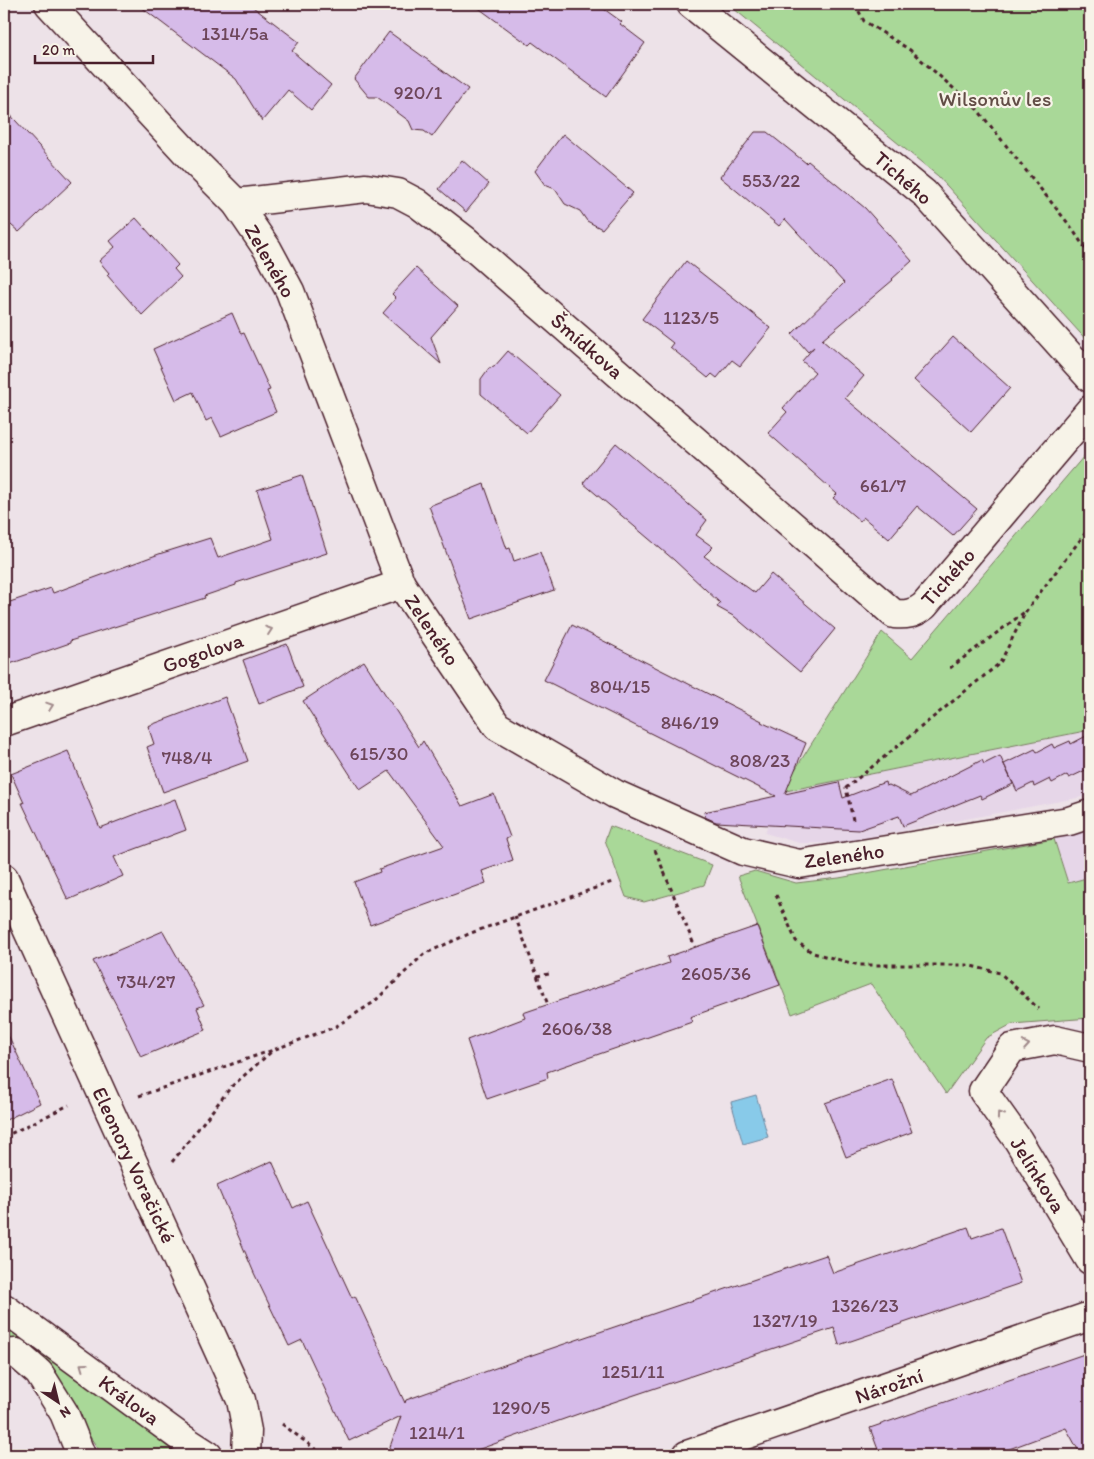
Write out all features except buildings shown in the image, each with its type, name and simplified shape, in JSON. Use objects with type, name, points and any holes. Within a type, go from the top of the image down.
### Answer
[{"type":"street","name":"Zeleného","points":[[48,4],[194,161],[236,203],[268,250],[290,291],[401,584],[496,726],[635,804],[752,853],[799,864],[1069,821],[1090,814]]},
{"type":"street","name":"Tichého","points":[[691,4],[924,193],[1090,378]]},
{"type":"street","name":"Šmídkova","points":[[236,203],[366,188],[398,193],[417,203],[465,240],[894,614]]},
{"type":"street","name":"Tichého","points":[[894,614],[915,613],[924,606],[1090,410]]},
{"type":"street","name":"Gogolova","points":[[4,722],[401,584]]},
{"type":"street","name":"Eleonory Voračické","points":[[4,878],[241,1400],[247,1431],[246,1455]]},
{"type":"street","points":[[1055,1040],[1090,1048]]},
{"type":"street","name":"Jelínkova","points":[[1055,1040],[1012,1048],[983,1091],[1018,1140],[1090,1260]]},
{"type":"street","name":"Králova","points":[[4,1308],[180,1437],[208,1455]]},
{"type":"street","name":"Nárožní","points":[[687,1455],[1090,1316]]},
{"type":"street","points":[[4,1354],[16,1353],[39,1373],[64,1412],[81,1455]]},
{"type":"path","points":[[855,4],[864,21],[910,50],[977,110],[1071,227],[1090,256]]},
{"type":"path","points":[[861,854],[846,788],[1000,663],[1026,610],[1090,527]]},
{"type":"path","points":[[950,668],[1026,610]]},
{"type":"path","points":[[635,804],[695,947]]},
{"type":"path","points":[[752,853],[777,896],[796,941],[813,953],[859,965],[967,965],[1000,973],[1038,1007],[1055,1040]]},
{"type":"path","points":[[99,1089],[130,1099],[335,1027],[374,1002],[424,954],[515,916],[612,882]]},
{"type":"path","points":[[515,916],[548,1005]]},
{"type":"path","points":[[538,976],[548,974]]},
{"type":"path","points":[[148,1194],[231,1087],[273,1050]]},
{"type":"path","points":[[4,1137],[74,1102]]},
{"type":"shaded area","points":[[1090,730],[1090,794],[1082,797],[837,843],[799,843],[765,833],[781,792]]},
{"type":"shaded area","points":[[1090,828],[1090,877],[1068,883],[1054,839]]},
{"type":"green space","name":"Wilsonův les","points":[[728,4],[1090,4],[1090,344],[938,176]]},
{"type":"green space","points":[[1090,449],[1090,730],[781,792],[882,632],[912,658]]},
{"type":"green space","points":[[610,826],[712,865],[704,885],[644,902],[626,897],[605,840]]},
{"type":"green space","points":[[1054,839],[1068,883],[1090,877],[1090,1018],[1012,1024],[986,1038],[946,1094],[871,984],[792,1014],[738,876],[755,871],[796,883],[839,878]]},
{"type":"green space","points":[[4,1320],[178,1455],[102,1455],[51,1377],[4,1343]]},
{"type":"water","points":[[756,1095],[768,1137],[743,1144],[731,1102]]}]
